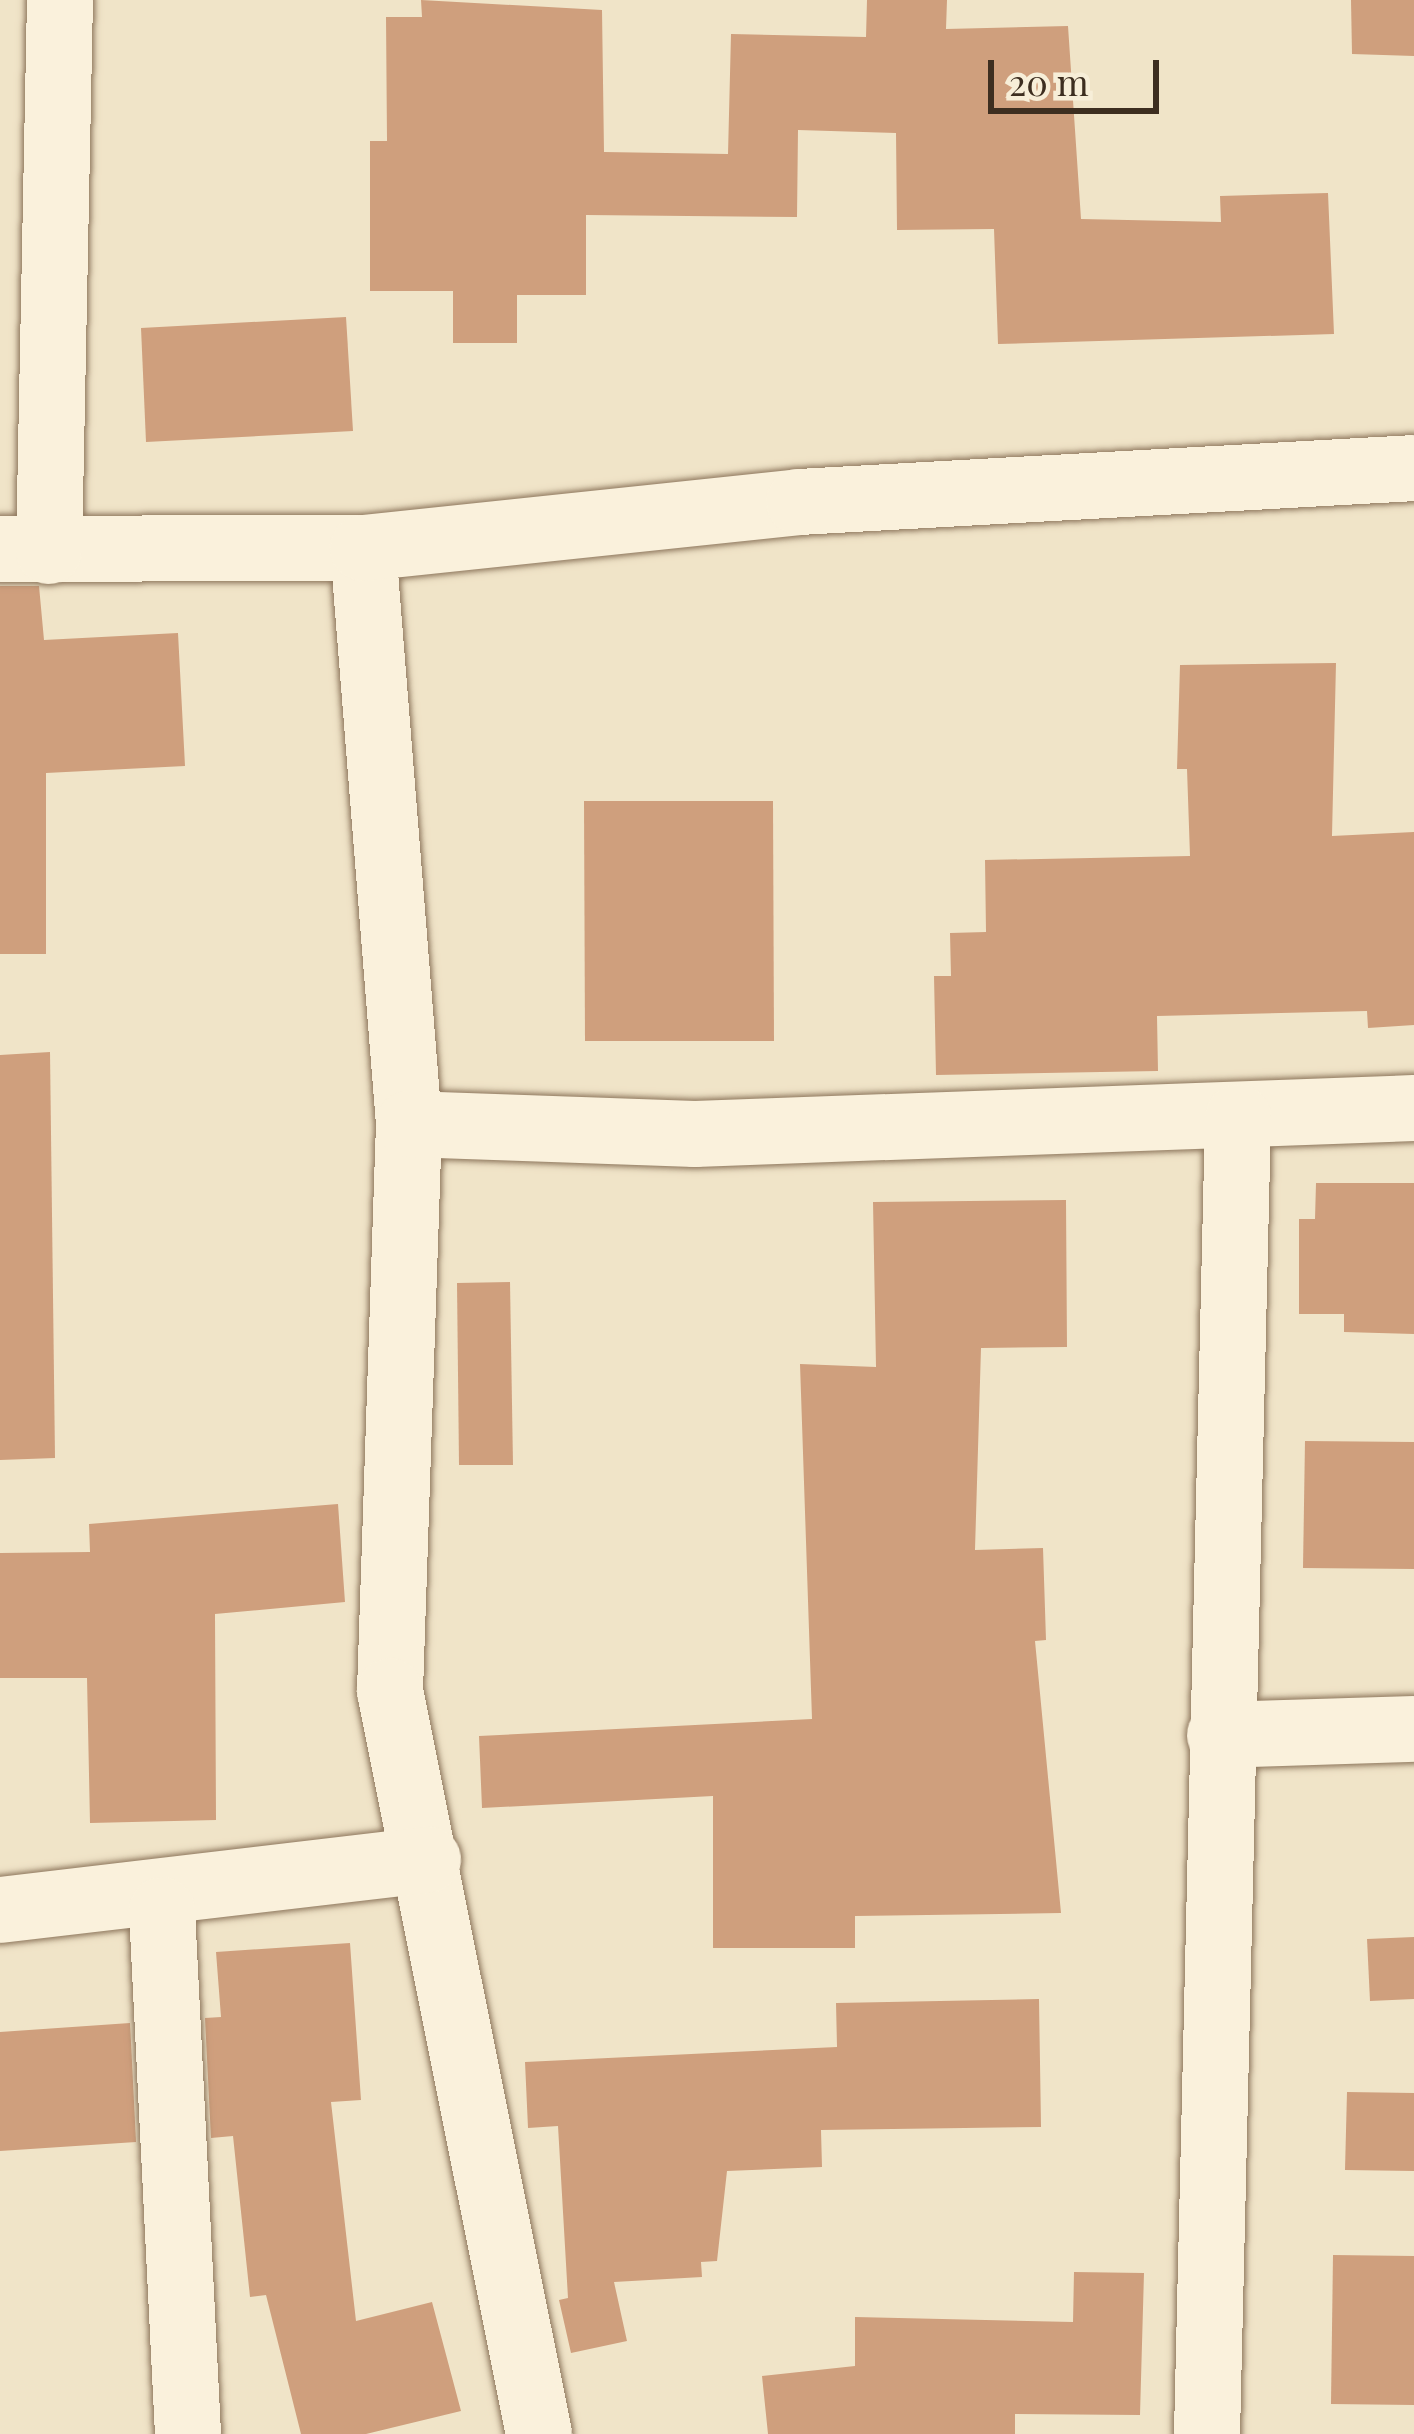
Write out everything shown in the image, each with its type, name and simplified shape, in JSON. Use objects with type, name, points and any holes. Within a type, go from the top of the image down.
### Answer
[{"type":"street","points":[[60,0],[24,550],[363,548],[799,502],[1414,468]]},
{"type":"street","points":[[363,548],[409,1124],[390,1691],[428,1859],[539,2434]]},
{"type":"street","points":[[409,1124],[695,1134],[1414,1108]]},
{"type":"street","points":[[1207,2434],[1238,1117]]},
{"type":"street","points":[[1220,1735],[1414,1729]]},
{"type":"street","points":[[0,1910],[428,1859]]},
{"type":"street","points":[[162,1910],[188,2434]]},
{"type":"building","points":[[421,0],[602,10],[604,152],[728,154],[731,34],[866,37],[867,0],[947,0],[946,29],[1068,26],[1081,219],[1221,222],[1220,196],[1328,193],[1334,334],[998,344],[994,229],[897,230],[896,133],[798,130],[797,217],[586,215],[586,295],[517,295],[517,343],[453,343],[453,291],[370,291],[370,141],[387,141],[386,17],[422,17]]},
{"type":"building","points":[[1351,0],[1414,0],[1414,56],[1352,54]]},
{"type":"building","points":[[346,317],[353,431],[146,442],[141,328]]},
{"type":"building","points":[[0,586],[39,586],[44,640],[178,633],[185,766],[46,773],[46,954],[0,954]]},
{"type":"building","points":[[1336,663],[1332,836],[1414,832],[1414,1025],[1368,1028],[1367,1011],[1157,1016],[1158,1071],[936,1075],[934,976],[951,976],[950,933],[986,932],[985,860],[1190,856],[1187,769],[1177,769],[1180,665]]},
{"type":"building","points":[[584,801],[773,801],[774,1041],[585,1041]]},
{"type":"building","points":[[50,1052],[55,1458],[0,1460],[0,1055]]},
{"type":"building","points":[[1316,1183],[1414,1183],[1414,1334],[1344,1332],[1344,1314],[1299,1314],[1299,1219],[1315,1219]]},
{"type":"building","points":[[1066,1200],[1067,1347],[981,1348],[975,1550],[1043,1548],[1046,1640],[1035,1641],[1061,1913],[855,1916],[855,1948],[713,1948],[713,1796],[482,1808],[479,1736],[812,1719],[800,1364],[876,1367],[873,1202]]},
{"type":"building","points":[[510,1282],[513,1465],[459,1465],[457,1283]]},
{"type":"building","points":[[1305,1441],[1414,1442],[1414,1569],[1303,1568]]},
{"type":"building","points":[[338,1504],[345,1602],[215,1614],[216,1820],[90,1823],[87,1678],[0,1678],[0,1553],[90,1552],[89,1524]]},
{"type":"building","points":[[1414,1937],[1414,1999],[1370,2001],[1367,1939]]},
{"type":"building","points":[[350,1943],[361,2100],[331,2102],[356,2321],[432,2302],[461,2411],[366,2434],[301,2434],[266,2295],[250,2297],[233,2136],[211,2138],[205,2018],[221,2017],[216,1952]]},
{"type":"building","points":[[1039,1999],[1041,2127],[821,2130],[822,2167],[727,2171],[717,2261],[701,2262],[702,2277],[614,2282],[627,2341],[571,2353],[559,2300],[568,2298],[558,2126],[528,2128],[525,2062],[837,2047],[836,2003]]},
{"type":"building","points":[[130,2023],[136,2142],[0,2151],[0,2032]]},
{"type":"building","points":[[1347,2092],[1414,2093],[1414,2171],[1345,2170]]},
{"type":"building","points":[[1333,2255],[1414,2256],[1414,2405],[1331,2404]]},
{"type":"building","points":[[1074,2272],[1144,2273],[1140,2415],[1015,2414],[1015,2434],[768,2434],[762,2376],[855,2366],[855,2317],[1073,2322]]}]
